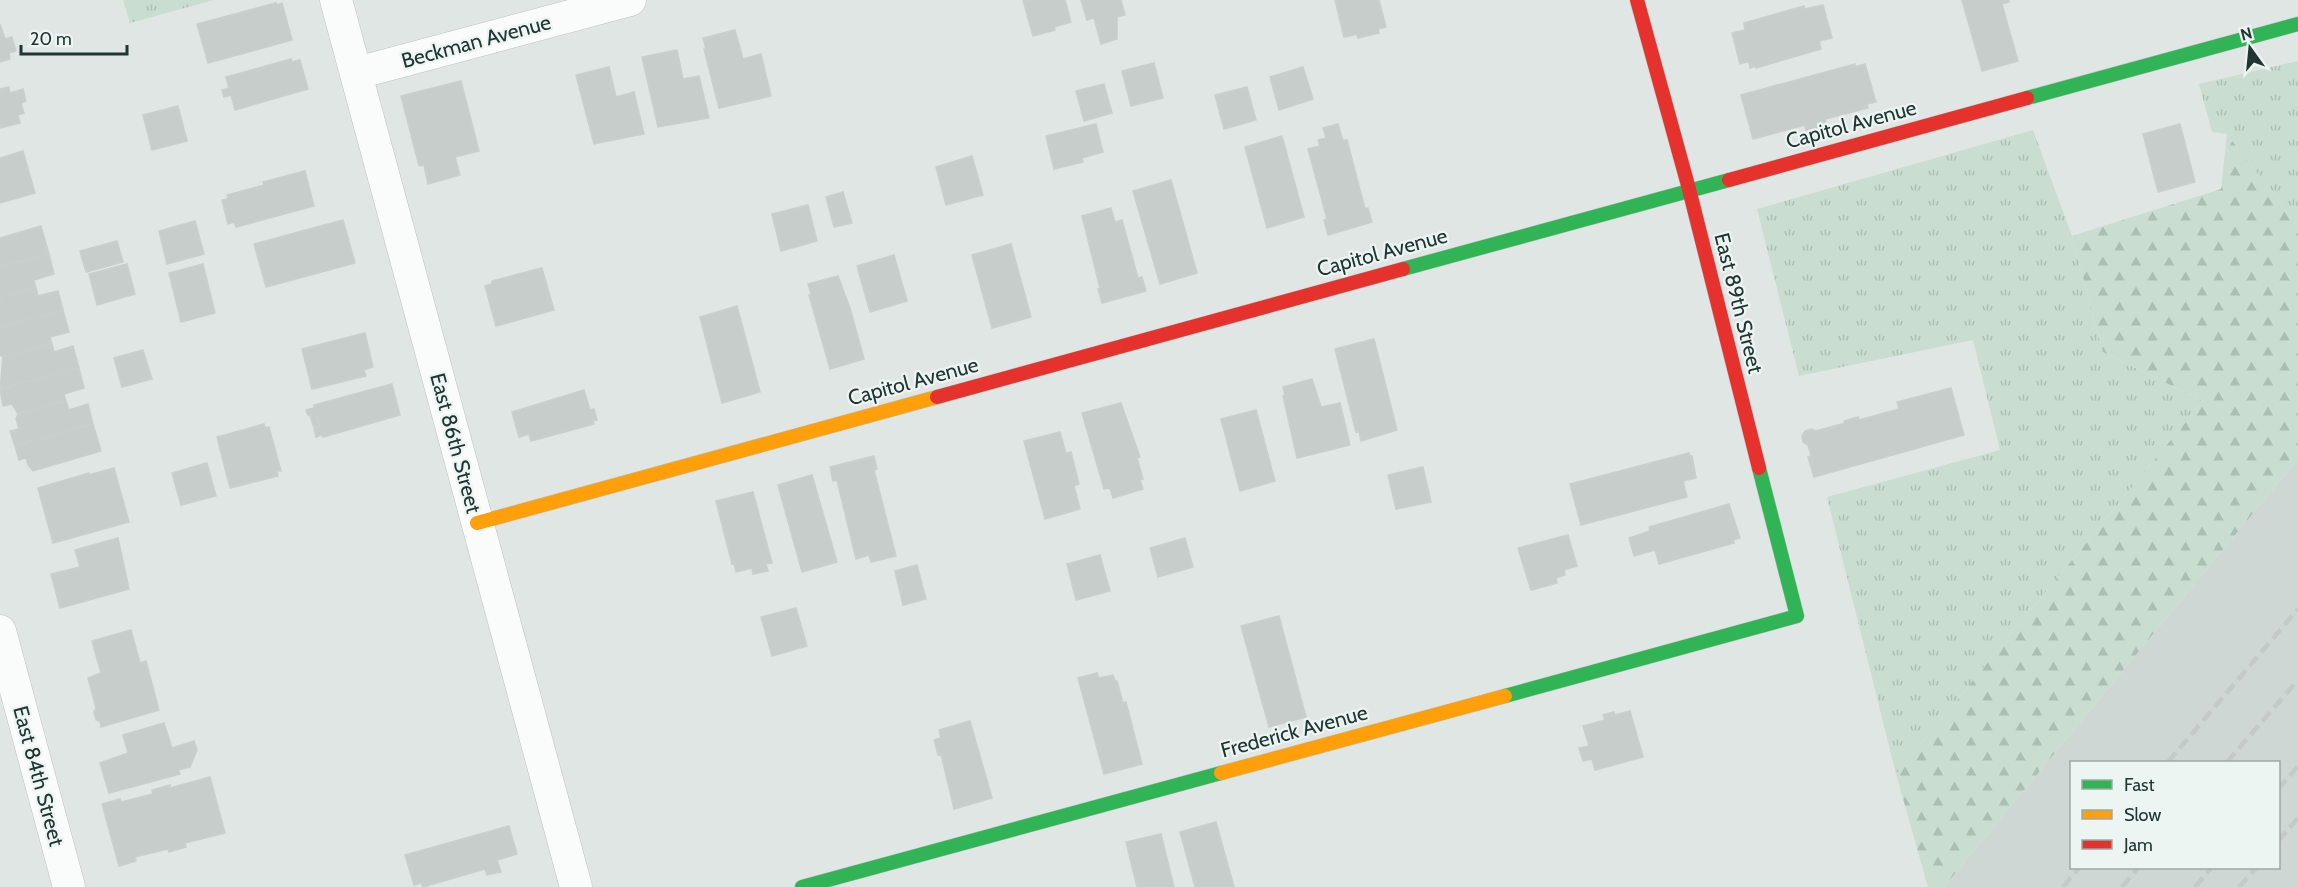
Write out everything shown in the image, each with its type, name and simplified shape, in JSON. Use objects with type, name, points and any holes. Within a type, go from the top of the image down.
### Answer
[{"type":"street","name":"East 86th Street","points":[[336,0],[576,887]]},
{"type":"street","name":"Beckman Avenue","points":[[357,73],[630,0]]},
{"type":"street","name":"East 89th Street","points":[[1637,0],[1689,189],[1797,616]]},
{"type":"street","name":"Capitol Avenue","points":[[477,523],[1689,189],[2298,24]]},
{"type":"street","name":"Frederick Avenue","points":[[802,887],[1797,616]]},
{"type":"street","name":"East 84th Street","points":[[0,631],[69,887]]},
{"type":"shaded area","points":[[2298,459],[2298,887],[1944,887]]},
{"type":"green space","points":[[123,0],[214,0],[130,23]]},
{"type":"green space","points":[[2298,61],[2298,226],[2227,134],[2212,132],[2199,84]]},
{"type":"green space","points":[[2033,130],[2072,236],[2103,352],[2203,401],[1896,774],[1827,497],[2000,450],[1973,340],[1799,376],[1757,209]]},
{"type":"green space","points":[[2227,134],[2298,226],[2298,459],[1944,887],[1928,887],[1896,774],[2203,401],[2103,352],[2072,236],[2221,189]]},
{"type":"building","points":[[1023,0],[1065,0],[1071,22],[1054,27],[1055,30],[1033,36]]},
{"type":"building","points":[[1081,0],[1121,0],[1125,15],[1117,17],[1117,39],[1101,44],[1094,18],[1087,20]]},
{"type":"building","points":[[1335,0],[1379,0],[1386,27],[1378,29],[1379,33],[1358,38],[1357,34],[1344,37]]},
{"type":"building","points":[[1962,0],[2009,0],[2002,4],[2018,61],[1982,71]]},
{"type":"building","points":[[276,3],[277,5],[282,3],[292,40],[208,63],[197,24]]},
{"type":"building","points":[[1823,5],[1832,38],[1819,41],[1821,49],[1756,68],[1756,66],[1750,68],[1749,61],[1740,64],[1732,33],[1745,30],[1744,23],[1804,6],[1805,9]]},
{"type":"building","points":[[0,24],[5,39],[12,37],[16,51],[9,53],[10,59],[0,62]]},
{"type":"building","points":[[735,30],[743,59],[761,54],[771,96],[719,108],[703,38]]},
{"type":"building","points":[[677,50],[683,79],[699,76],[709,118],[658,127],[642,57]]},
{"type":"building","points":[[291,59],[292,62],[300,60],[308,89],[235,110],[231,95],[224,97],[222,90],[229,88],[226,77]]},
{"type":"building","points":[[1154,63],[1163,98],[1131,106],[1122,71]]},
{"type":"building","points":[[1855,64],[1855,67],[1865,64],[1876,102],[1867,104],[1868,108],[1825,119],[1826,126],[1806,131],[1805,125],[1753,139],[1741,95]]},
{"type":"building","points":[[609,67],[616,97],[634,92],[644,134],[594,144],[576,75]]},
{"type":"building","points":[[1303,67],[1313,99],[1279,110],[1270,77]]},
{"type":"building","points":[[461,81],[479,151],[455,157],[460,175],[428,184],[424,165],[419,166],[401,96]]},
{"type":"building","points":[[1104,84],[1112,113],[1084,121],[1076,91]]},
{"type":"building","points":[[9,87],[10,93],[23,89],[26,101],[21,103],[24,113],[18,115],[20,123],[0,128],[0,89]]},
{"type":"building","points":[[1247,87],[1256,120],[1224,129],[1215,95]]},
{"type":"building","points":[[178,106],[187,141],[152,150],[143,115]]},
{"type":"building","points":[[1096,124],[1103,152],[1082,158],[1083,162],[1054,169],[1046,136]]},
{"type":"building","points":[[1338,124],[1343,141],[1347,140],[1365,209],[1368,208],[1372,222],[1328,235],[1324,220],[1327,219],[1308,149],[1320,146],[1318,140],[1326,138],[1323,128]]},
{"type":"building","points":[[2180,124],[2195,182],[2158,192],[2143,134]]},
{"type":"building","points":[[1282,136],[1304,217],[1267,228],[1245,147]]},
{"type":"building","points":[[23,151],[35,193],[0,203],[0,158]]},
{"type":"building","points":[[972,156],[983,195],[946,205],[936,167]]},
{"type":"building","points":[[305,171],[314,206],[236,227],[234,222],[228,224],[222,200],[228,199],[227,195],[264,185],[263,182]]},
{"type":"building","points":[[1171,180],[1197,273],[1160,284],[1133,191]]},
{"type":"building","points":[[843,192],[852,223],[834,227],[826,197]]},
{"type":"building","points":[[808,205],[817,241],[781,251],[772,214]]},
{"type":"building","points":[[1111,208],[1115,222],[1122,220],[1138,278],[1142,277],[1146,291],[1102,303],[1082,216]]},
{"type":"building","points":[[343,220],[355,263],[266,287],[254,244]]},
{"type":"building","points":[[195,221],[204,254],[167,264],[159,231]]},
{"type":"building","points":[[41,226],[49,254],[0,267],[0,238]]},
{"type":"building","points":[[117,241],[123,262],[86,272],[80,251]]},
{"type":"building","points":[[1011,244],[1031,317],[992,328],[972,255]]},
{"type":"building","points":[[49,254],[54,274],[34,280],[36,288],[0,297],[0,267]]},
{"type":"building","points":[[894,255],[907,301],[870,312],[857,266]]},
{"type":"building","points":[[127,264],[135,294],[97,305],[89,274]]},
{"type":"building","points":[[203,264],[215,313],[181,322],[169,273]]},
{"type":"building","points":[[542,268],[554,310],[496,326],[485,286],[492,284],[492,281]]},
{"type":"building","points":[[838,276],[850,308],[864,359],[830,369],[808,284]]},
{"type":"building","points":[[36,288],[38,296],[58,291],[63,310],[0,327],[0,297]]},
{"type":"building","points":[[737,306],[760,392],[722,403],[700,317]]},
{"type":"building","points":[[63,310],[69,332],[50,337],[52,344],[3,357],[0,355],[0,327]]},
{"type":"building","points":[[365,333],[373,367],[364,370],[366,376],[312,389],[302,349]]},
{"type":"building","points":[[1374,339],[1397,430],[1361,441],[1359,431],[1356,432],[1335,349]]},
{"type":"building","points":[[52,344],[54,352],[73,346],[79,368],[0,389],[3,357]]},
{"type":"building","points":[[143,350],[152,379],[122,387],[114,358]]},
{"type":"building","points":[[79,368],[84,388],[64,394],[66,401],[18,414],[12,404],[3,406],[0,389]]},
{"type":"building","points":[[1312,379],[1321,407],[1340,403],[1350,445],[1297,458],[1283,387]]},
{"type":"building","points":[[392,384],[400,415],[316,437],[310,415],[306,410],[314,408],[314,405]]},
{"type":"building","points":[[1951,388],[1964,435],[1814,477],[1808,457],[1811,456],[1808,445],[1803,442],[1802,436],[1805,431],[1811,429],[1816,431],[1858,417],[1859,420],[1899,409],[1897,402]]},
{"type":"building","points":[[584,390],[590,410],[594,409],[597,420],[593,421],[594,424],[531,441],[529,434],[519,437],[512,412]]},
{"type":"building","points":[[66,401],[69,410],[88,404],[93,424],[15,446],[10,431],[19,429],[16,419],[18,414]]},
{"type":"building","points":[[1121,403],[1140,457],[1137,458],[1143,479],[1140,480],[1143,489],[1113,498],[1110,488],[1104,489],[1082,413]]},
{"type":"building","points":[[1256,410],[1275,481],[1240,491],[1221,419]]},
{"type":"building","points":[[93,424],[101,451],[33,471],[26,458],[19,460],[15,446]]},
{"type":"building","points":[[264,424],[265,428],[269,427],[281,471],[277,471],[278,476],[230,488],[217,437]]},
{"type":"building","points":[[1060,432],[1066,453],[1071,452],[1079,484],[1074,486],[1080,509],[1045,519],[1024,441]]},
{"type":"building","points":[[1689,453],[1692,456],[1696,478],[1683,481],[1687,497],[1581,525],[1570,484]]},
{"type":"building","points":[[874,456],[877,469],[874,470],[896,556],[871,562],[869,555],[856,559],[837,480],[833,481],[830,467]]},
{"type":"building","points":[[207,463],[216,496],[181,505],[172,473]]},
{"type":"building","points":[[1423,467],[1431,502],[1396,509],[1388,475]]},
{"type":"building","points":[[114,468],[129,522],[53,543],[38,488]]},
{"type":"building","points":[[812,475],[837,562],[802,572],[778,485]]},
{"type":"building","points":[[753,492],[772,563],[766,564],[768,571],[753,574],[752,568],[736,572],[716,501]]},
{"type":"building","points":[[1729,504],[1740,538],[1733,540],[1734,543],[1659,564],[1655,550],[1634,556],[1629,538],[1650,531],[1649,527]]},
{"type":"building","points":[[1568,535],[1577,566],[1564,570],[1565,575],[1556,578],[1557,583],[1531,590],[1518,548]]},
{"type":"building","points":[[118,538],[129,589],[60,608],[51,574],[80,567],[75,550]]},
{"type":"building","points":[[1185,538],[1193,567],[1158,577],[1150,548]]},
{"type":"building","points":[[1100,555],[1110,591],[1076,600],[1067,564]]},
{"type":"building","points":[[917,565],[926,599],[903,605],[895,571]]},
{"type":"building","points":[[796,608],[807,646],[772,656],[761,617]]},
{"type":"building","points":[[1279,616],[1306,717],[1269,727],[1241,626]]},
{"type":"building","points":[[131,630],[140,663],[146,661],[159,710],[101,727],[100,721],[96,720],[94,712],[96,708],[88,678],[101,673],[92,641]]},
{"type":"building","points":[[1097,673],[1099,678],[1113,675],[1117,681],[1123,703],[1126,702],[1142,764],[1104,774],[1078,678]]},
{"type":"building","points":[[1630,711],[1643,757],[1595,770],[1592,759],[1583,761],[1579,748],[1589,746],[1583,726],[1605,720],[1603,715]]},
{"type":"building","points":[[970,721],[992,798],[954,809],[941,754],[938,755],[934,740],[941,738],[939,730]]},
{"type":"building","points":[[164,723],[172,748],[194,741],[197,750],[190,767],[178,770],[180,774],[109,793],[100,763],[128,753],[123,735]]},
{"type":"building","points":[[210,777],[225,833],[185,843],[186,847],[169,852],[168,849],[135,857],[136,861],[119,866],[102,804],[153,794],[152,790],[170,785],[170,788]]},
{"type":"building","points":[[1216,822],[1234,887],[1195,887],[1180,832]]},
{"type":"building","points":[[509,826],[517,854],[497,860],[501,872],[487,875],[485,869],[423,887],[421,883],[414,885],[405,855]]},
{"type":"building","points":[[1161,834],[1174,887],[1137,887],[1126,842]]},
{"type":"railway","points":[[2169,761],[2298,609]]},
{"type":"railway","points":[[2228,761],[2298,680]]},
{"type":"railway","points":[[2280,787],[2298,766]]},
{"type":"railway","points":[[2280,839],[2298,818]]},
{"type":"railway","points":[[2063,887],[2078,869]]},
{"type":"railway","points":[[2122,887],[2137,869]]},
{"type":"railway","points":[[2195,887],[2210,869]]},
{"type":"railway","points":[[2239,887],[2255,869]]},
{"type":"traffic: fast","points":[[2027,98],[2298,24]]},
{"type":"traffic: fast","points":[[1403,269],[1729,180]]},
{"type":"traffic: fast","points":[[1505,696],[1797,616],[1759,468]]},
{"type":"traffic: fast","points":[[802,887],[1221,773]]},
{"type":"traffic: slow","points":[[477,523],[937,397]]},
{"type":"traffic: slow","points":[[1221,773],[1505,696]]},
{"type":"traffic: jam","points":[[1637,0],[1689,189],[1759,468]]},
{"type":"traffic: jam","points":[[1729,180],[2027,98]]},
{"type":"traffic: jam","points":[[937,397],[1403,269]]}]
